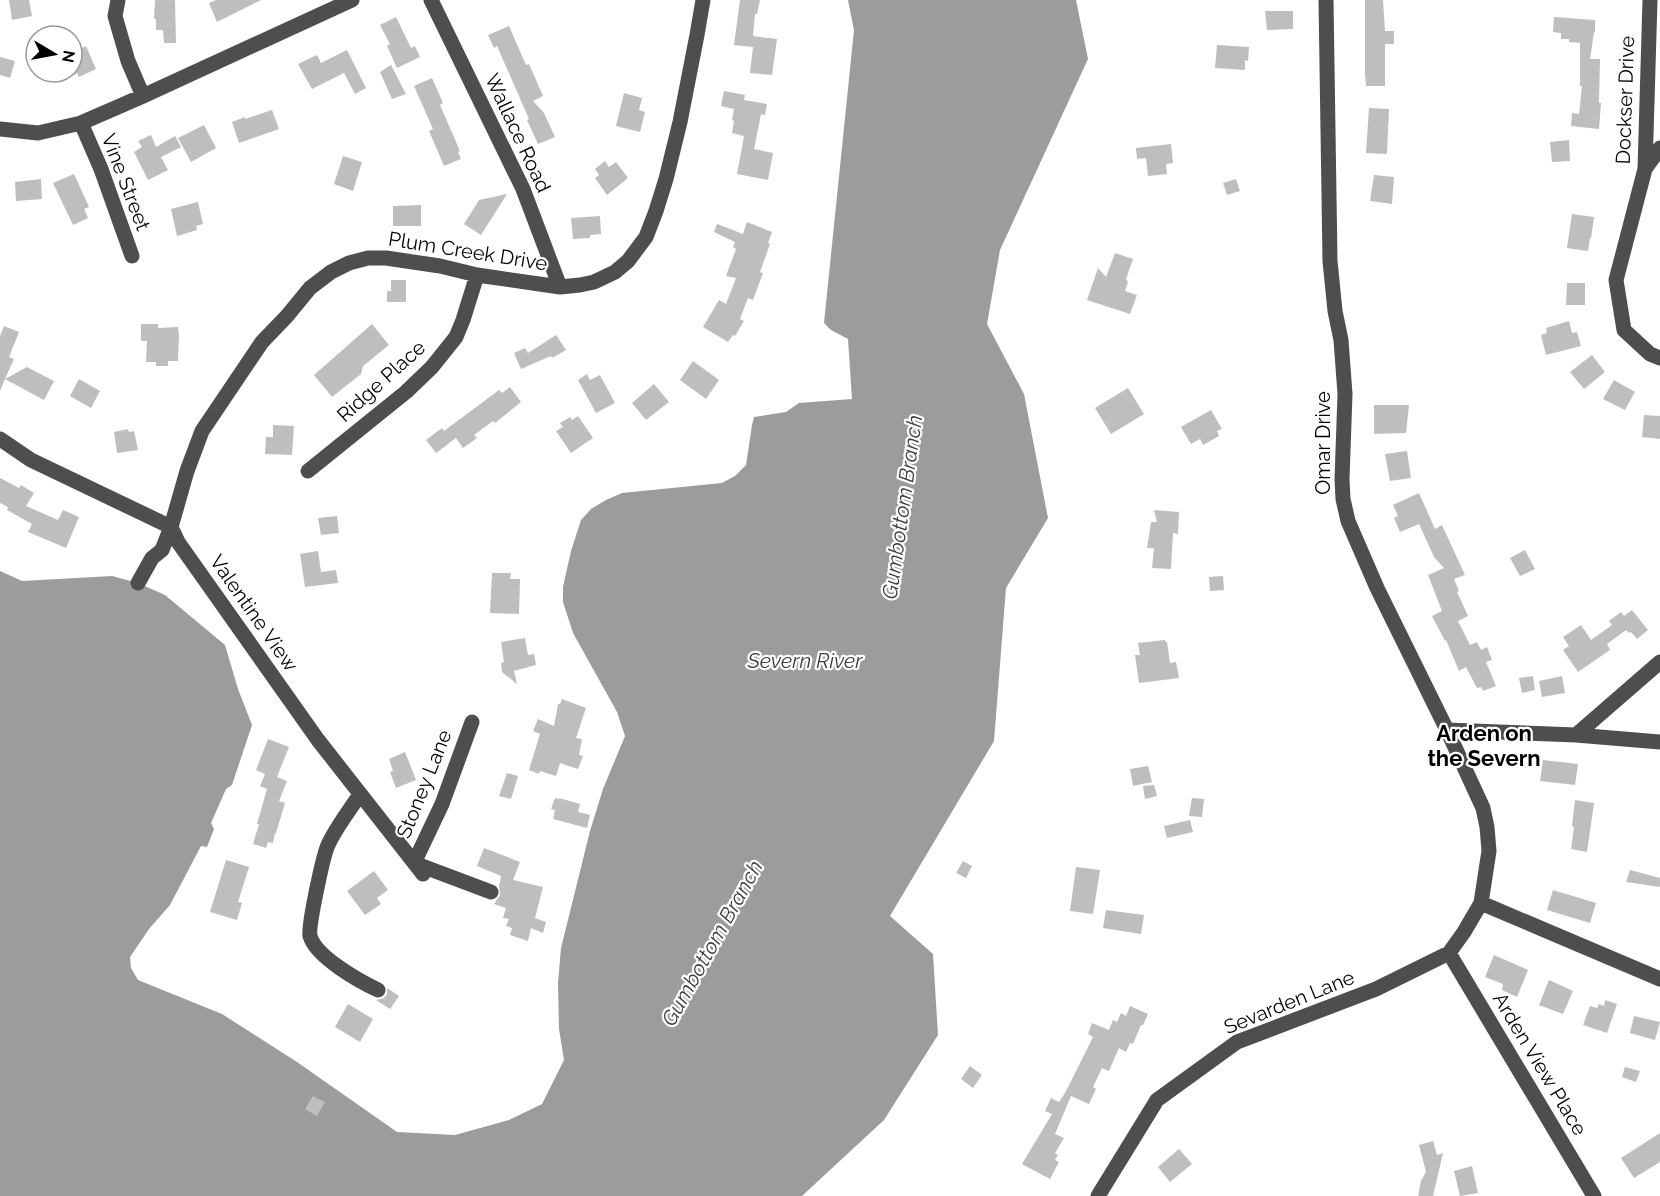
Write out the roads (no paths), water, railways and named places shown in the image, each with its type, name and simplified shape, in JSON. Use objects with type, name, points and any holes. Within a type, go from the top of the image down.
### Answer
[{"type":"street","points":[[118,0],[115,16],[128,61],[143,96]]},
{"type":"street","points":[[0,129],[38,133],[81,123],[352,0]]},
{"type":"street","name":"Wallace Road","points":[[431,0],[523,189],[560,287]]},
{"type":"street","name":"Plum Creek Drive","points":[[138,584],[152,558],[162,550],[202,431],[261,342],[310,288],[332,272],[349,263],[368,258],[403,259],[560,287],[594,282],[615,272],[628,261],[646,237],[666,179],[680,122],[703,0]]},
{"type":"street","name":"Omar Drive","points":[[1326,0],[1330,261],[1335,311],[1341,340],[1345,394],[1343,499],[1348,521],[1377,588],[1448,730],[1483,808],[1487,827],[1489,851],[1481,903],[1449,953]]},
{"type":"street","name":"Dockser Drive","points":[[1650,0],[1645,170],[1616,280],[1624,330],[1650,354],[1660,358]]},
{"type":"street","name":"Vine Street","points":[[81,123],[101,169],[132,256]]},
{"type":"street","points":[[1645,170],[1660,148]]},
{"type":"street","name":"Ridge Place","points":[[308,471],[406,392],[432,367],[456,337],[477,274]]},
{"type":"street","points":[[0,439],[31,460],[171,527]]},
{"type":"street","name":"Valentine View","points":[[171,527],[178,542],[318,740],[418,868]]},
{"type":"street","points":[[1576,735],[1660,662]]},
{"type":"street","name":"Stoney Lane","points":[[418,868],[472,722]]},
{"type":"street","points":[[1448,730],[1576,735],[1660,742]]},
{"type":"street","points":[[360,794],[327,846],[310,921],[310,937],[321,953],[355,978],[378,990]]},
{"type":"street","points":[[418,868],[491,892]]},
{"type":"street","points":[[1481,903],[1660,979]]},
{"type":"street","name":"Sevarden Lane","points":[[1098,1196],[1156,1100],[1237,1042],[1376,989],[1449,953]]},
{"type":"street","name":"Arden View Place","points":[[1449,953],[1594,1196]]},
{"type":"water","name":"Severn River","points":[[848,0],[1076,0],[1088,59],[1000,250],[987,324],[1024,394],[1048,518],[1006,588],[994,741],[890,916],[933,954],[938,1035],[884,1120],[802,1196],[0,1196],[0,571],[22,581],[112,576],[138,583],[165,595],[225,645],[252,725],[232,785],[226,789],[211,823],[214,829],[207,847],[201,846],[170,905],[149,929],[130,957],[131,968],[138,980],[222,1014],[297,1062],[397,1132],[455,1135],[509,1120],[542,1104],[564,1060],[559,1029],[558,983],[561,948],[590,831],[603,789],[625,736],[617,712],[573,633],[563,602],[563,587],[571,551],[581,520],[591,509],[606,500],[622,493],[722,483],[735,476],[746,465],[754,417],[786,412],[799,403],[852,399],[848,339],[831,330],[824,323],[854,30]]},
{"type":"district","name":"Arden on the Severn","points":[[1484,746]]},
{"type":"water label","name":"Gumbottom Branch","points":[[902,507]]},
{"type":"water label","name":"Gumbottom Branch","points":[[712,943]]}]
